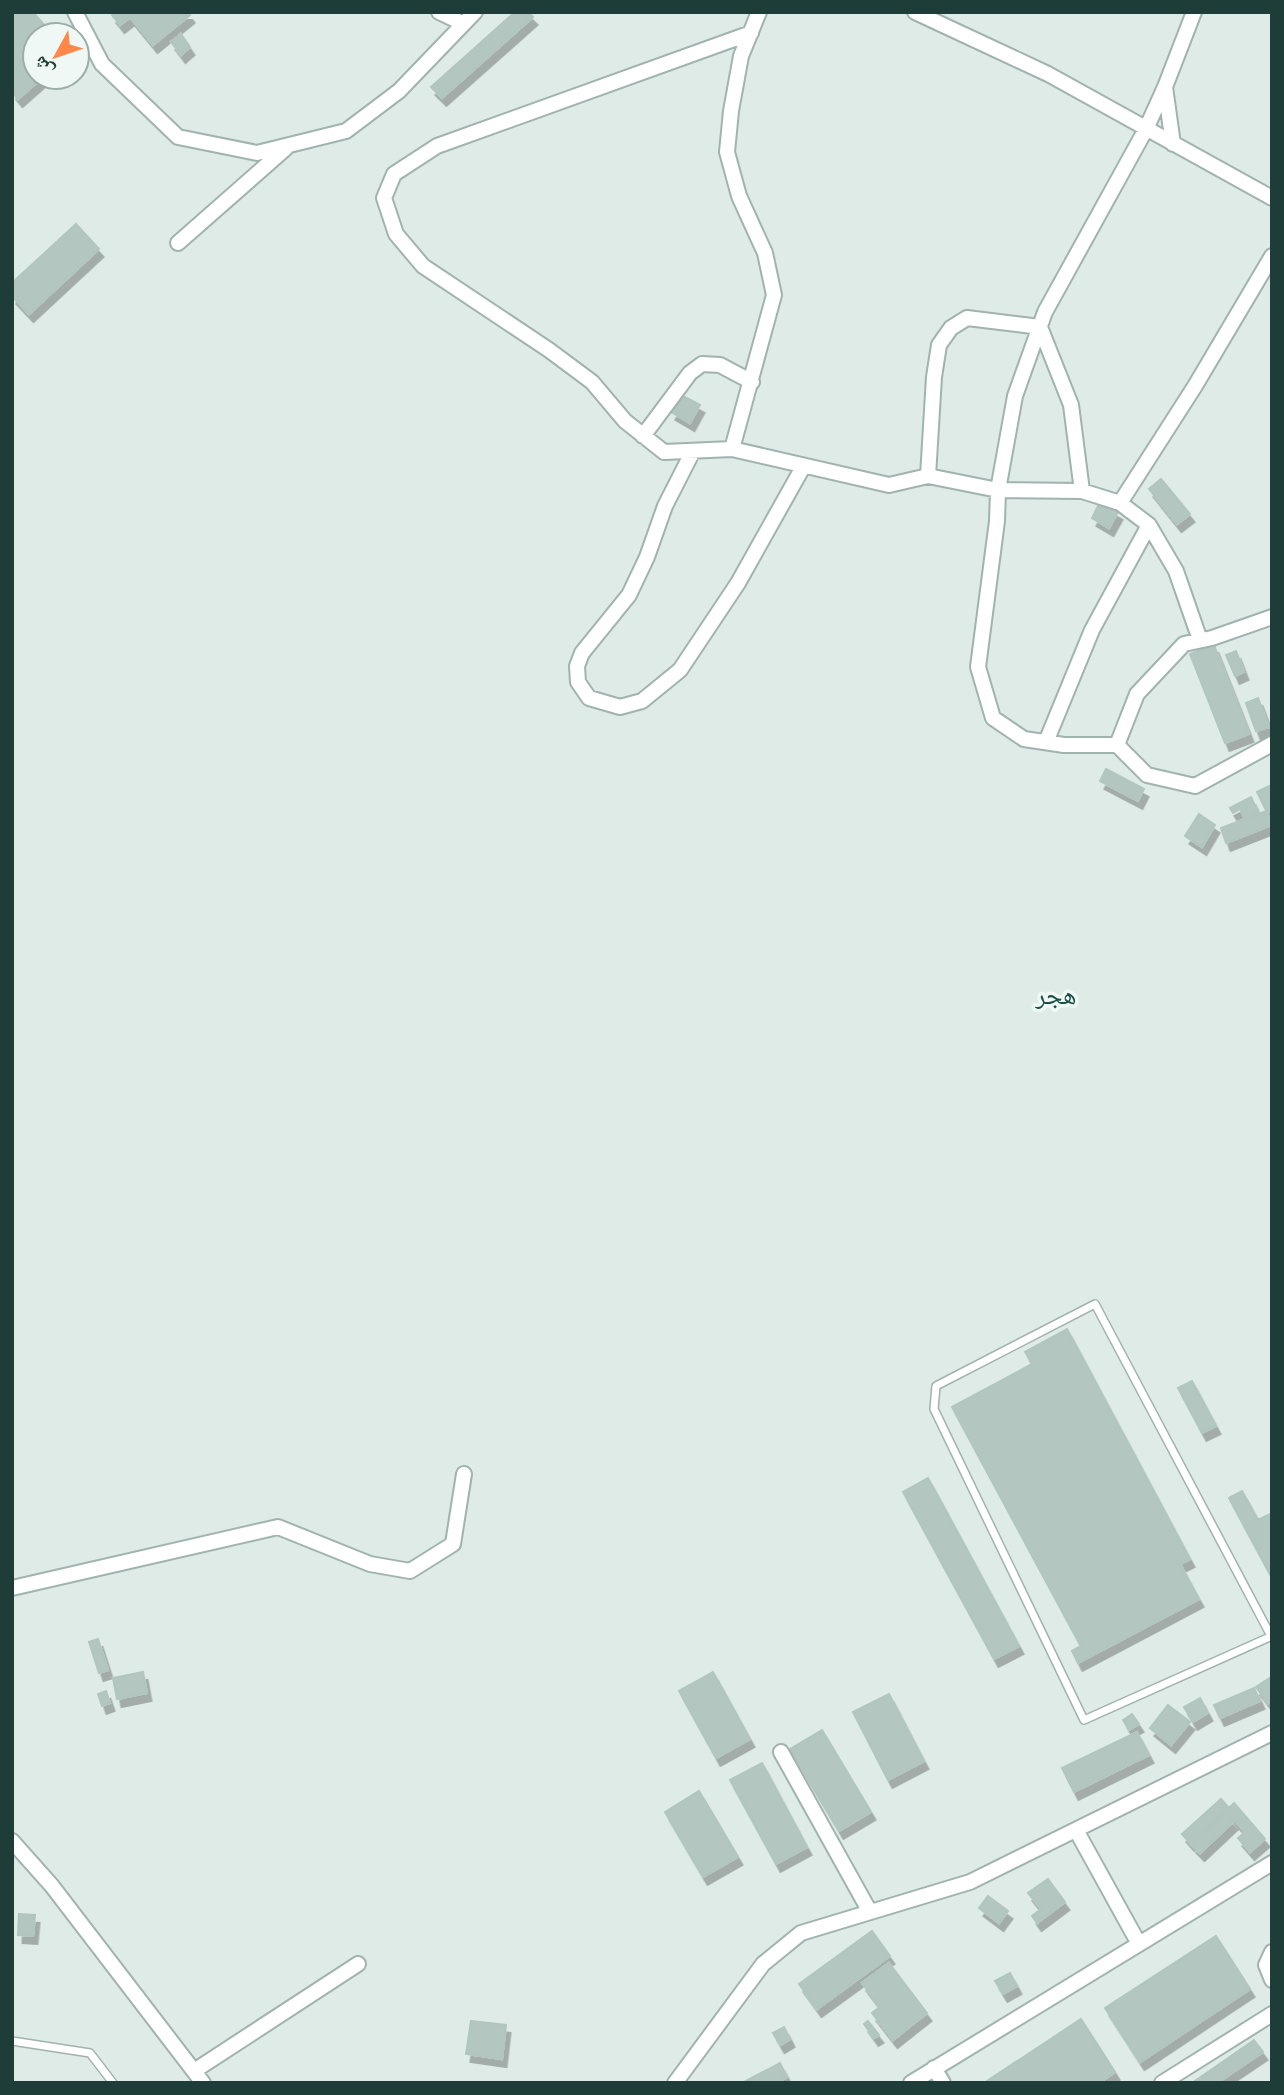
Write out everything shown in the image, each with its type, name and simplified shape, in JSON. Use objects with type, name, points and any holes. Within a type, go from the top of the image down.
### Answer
[{"type":"street","points":[[75,12],[102,64],[178,137],[257,153],[346,131],[399,90],[475,12]]},
{"type":"street","points":[[439,12],[462,23]]},
{"type":"street","points":[[732,449],[774,295],[765,253],[738,196],[727,152],[741,56],[760,12]]},
{"type":"street","points":[[915,12],[1048,75],[1272,198]]},
{"type":"street","points":[[1194,12],[1146,128],[1045,312],[1015,396],[998,490],[997,521],[978,667],[993,719],[1024,739],[1117,745],[1147,775],[1195,786],[1272,744]]},
{"type":"street","points":[[751,33],[437,146],[394,174],[384,198],[396,234],[423,266],[592,382],[625,421],[664,452],[732,449],[889,485],[928,476],[998,490],[1082,491],[1120,503],[1149,525],[1176,571],[1200,640]]},
{"type":"street","points":[[1165,87],[1173,144]]},
{"type":"street","points":[[178,243],[290,145]]},
{"type":"street","points":[[1120,503],[1195,386],[1272,256]]},
{"type":"street","points":[[928,476],[934,377],[939,345],[951,328],[967,318],[1040,327]]},
{"type":"street","points":[[1040,327],[1071,405],[1082,491]]},
{"type":"street","points":[[643,436],[690,373],[702,364],[720,365],[752,382]]},
{"type":"street","points":[[693,451],[665,506],[647,557],[629,595],[582,653],[577,666],[578,682],[589,698],[620,707],[642,702],[680,670],[738,583],[803,467]]},
{"type":"street","points":[[1046,742],[1093,630],[1149,525]]},
{"type":"street","points":[[1117,745],[1138,694],[1184,644],[1272,617]]},
{"type":"street","points":[[12,1588],[278,1527],[370,1564],[410,1571],[453,1544],[464,1474]]},
{"type":"street","points":[[678,2081],[763,1964],[801,1933],[970,1882],[1272,1733]]},
{"type":"street","points":[[781,1752],[870,1912]]},
{"type":"street","points":[[1076,1829],[1139,1944]]},
{"type":"street","points":[[12,1840],[51,1886],[198,2077],[358,1964]]},
{"type":"street","points":[[911,2083],[1139,1944],[1270,1868]]},
{"type":"street","points":[[1272,1952],[1266,1965],[1272,1980]]},
{"type":"street","points":[[1161,2083],[1272,2014]]},
{"type":"street","points":[[934,2068],[943,2083]]},
{"type":"lane","points":[[1095,1304],[1272,1636],[1084,1720],[934,1409],[936,1385],[1095,1304]]},
{"type":"lane","points":[[12,2041],[90,2053],[113,2083]]},
{"type":"building","points":[[12,12],[33,12],[41,21],[21,21],[21,91],[27,91],[18,99],[12,92]]},
{"type":"building","points":[[115,12],[124,12],[129,18],[120,25],[112,15]]},
{"type":"building","points":[[126,12],[188,12],[190,15],[153,45]]},
{"type":"building","points":[[515,12],[528,12],[533,17],[442,98],[431,87]]},
{"type":"building","points":[[181,34],[190,47],[181,55],[171,42]]},
{"type":"building","points":[[76,224],[99,249],[29,314],[12,296],[12,283]]},
{"type":"building","points":[[681,395],[700,405],[690,423],[671,412]]},
{"type":"building","points":[[1161,479],[1190,514],[1177,524],[1149,489]]},
{"type":"building","points":[[1100,502],[1118,512],[1109,528],[1092,518]]},
{"type":"building","points":[[1214,645],[1249,734],[1225,743],[1190,654]]},
{"type":"building","points":[[1236,651],[1244,672],[1235,676],[1226,655]]},
{"type":"building","points":[[1258,698],[1269,727],[1256,731],[1246,703]]},
{"type":"building","points":[[1106,769],[1144,789],[1138,801],[1100,781]]},
{"type":"building","points":[[1269,786],[1272,791],[1272,810],[1267,812],[1257,792]]},
{"type":"building","points":[[1251,797],[1258,812],[1245,819],[1240,809],[1233,813],[1230,808]]},
{"type":"building","points":[[1266,811],[1272,825],[1226,843],[1221,828]]},
{"type":"building","points":[[1199,814],[1215,825],[1202,847],[1185,836]]},
{"type":"building","points":[[1067,1329],[1190,1559],[1180,1564],[1199,1599],[1078,1663],[1072,1651],[1082,1645],[952,1407],[1032,1364],[1025,1352]]},
{"type":"building","points":[[1192,1381],[1216,1426],[1202,1433],[1178,1388]]},
{"type":"building","points":[[928,1478],[1019,1646],[994,1659],[903,1492]]},
{"type":"building","points":[[1242,1491],[1258,1520],[1272,1513],[1272,1578],[1229,1498]]},
{"type":"building","points":[[98,1639],[108,1670],[99,1673],[89,1642]]},
{"type":"building","points":[[143,1672],[147,1693],[117,1699],[113,1678]]},
{"type":"building","points":[[713,1672],[750,1739],[716,1758],[679,1691]]},
{"type":"building","points":[[1271,1677],[1272,1700],[1268,1703],[1256,1687]]},
{"type":"building","points":[[1254,1688],[1260,1701],[1220,1718],[1214,1705]]},
{"type":"building","points":[[106,1691],[110,1703],[102,1706],[98,1694]]},
{"type":"building","points":[[889,1694],[924,1761],[888,1780],[853,1712]]},
{"type":"building","points":[[1200,1698],[1208,1713],[1193,1722],[1184,1707]]},
{"type":"building","points":[[1168,1705],[1190,1722],[1171,1745],[1150,1728]]},
{"type":"building","points":[[1132,1714],[1139,1724],[1129,1730],[1123,1720]]},
{"type":"building","points":[[822,1730],[871,1812],[839,1831],[790,1749]]},
{"type":"building","points":[[1137,1732],[1149,1755],[1074,1792],[1062,1768]]},
{"type":"building","points":[[762,1763],[807,1847],[776,1864],[730,1780]]},
{"type":"building","points":[[699,1791],[738,1857],[703,1877],[665,1812]]},
{"type":"building","points":[[1221,1799],[1229,1808],[1190,1843],[1182,1834]]},
{"type":"building","points":[[1234,1803],[1265,1839],[1250,1852],[1238,1838],[1245,1832],[1226,1811]]},
{"type":"building","points":[[1225,1814],[1233,1822],[1200,1853],[1192,1845]]},
{"type":"building","points":[[1048,1879],[1065,1902],[1037,1923],[1032,1916],[1041,1909],[1028,1893]]},
{"type":"building","points":[[988,1896],[1008,1911],[999,1923],[979,1908]]},
{"type":"building","points":[[19,1914],[35,1915],[33,1936],[18,1935]]},
{"type":"building","points":[[872,1931],[890,1956],[817,2009],[799,1984]]},
{"type":"building","points":[[1216,1936],[1250,1989],[1140,2062],[1105,2008]]},
{"type":"building","points":[[889,1963],[927,2013],[893,2040],[872,2013],[880,2007],[862,1983]]},
{"type":"building","points":[[1010,1973],[1017,1986],[1003,1994],[995,1981]]},
{"type":"building","points":[[1081,2019],[1115,2072],[1099,2083],[984,2083]]},
{"type":"building","points":[[471,2021],[506,2025],[502,2059],[466,2054]]},
{"type":"building","points":[[868,2021],[879,2035],[874,2038],[864,2024]]},
{"type":"building","points":[[784,2027],[790,2039],[780,2045],[773,2033]]},
{"type":"building","points":[[1254,2040],[1263,2052],[1217,2083],[1192,2083]]},
{"type":"building","points":[[780,2063],[787,2077],[776,2083],[742,2083]]},
{"type":"district","name":"هجر","points":[[1056,995]]}]
